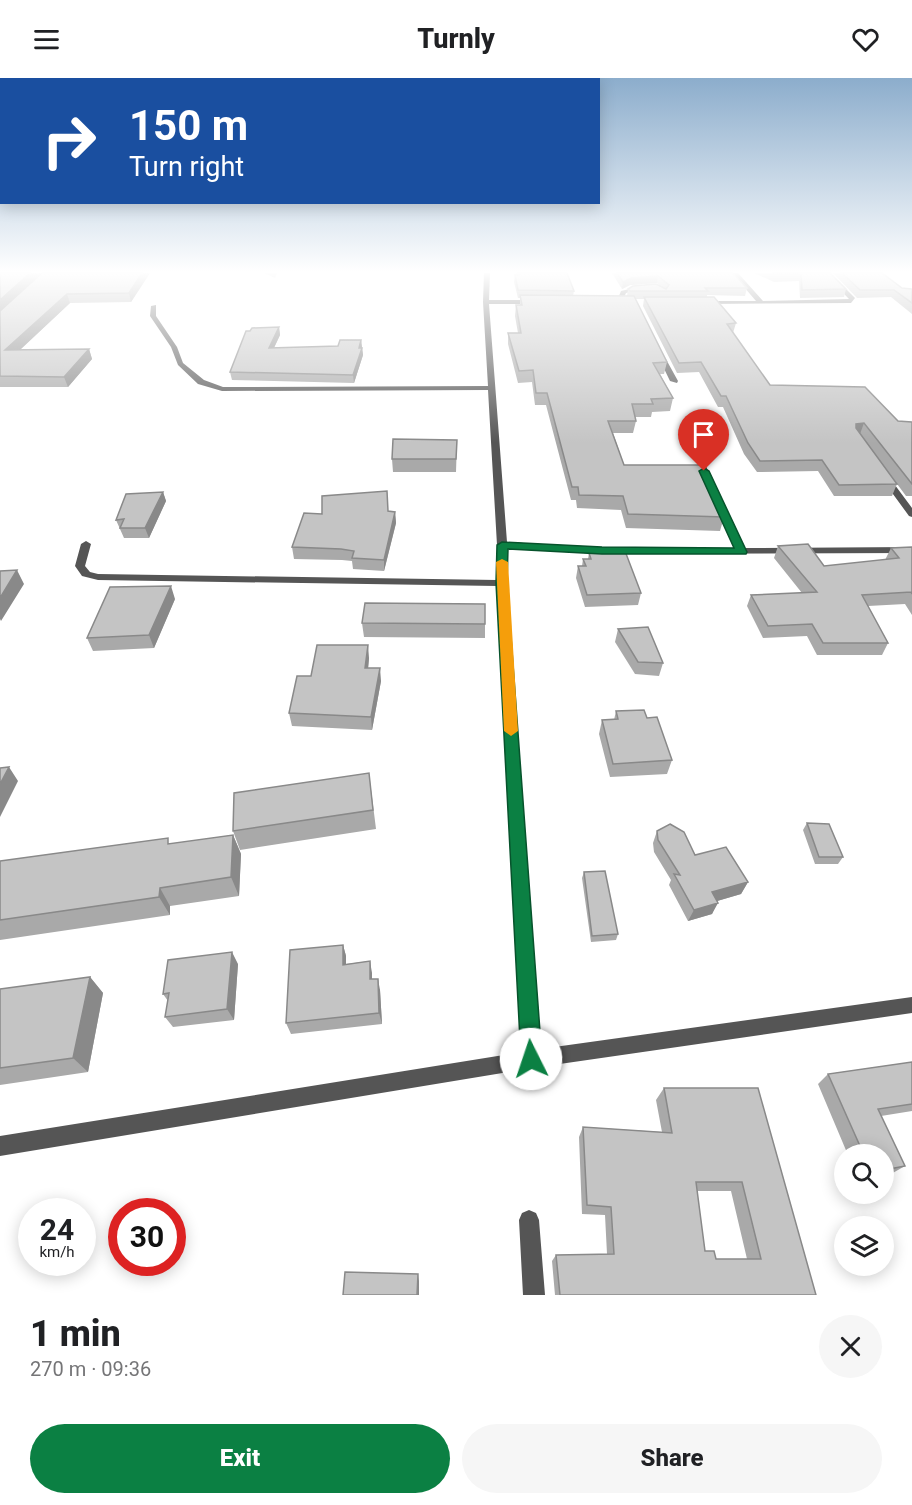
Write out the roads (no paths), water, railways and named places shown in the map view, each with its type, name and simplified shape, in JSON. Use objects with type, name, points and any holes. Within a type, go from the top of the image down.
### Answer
[{"type":"street","points":[[162,330],[174,347],[180,364],[201,382],[222,389],[492,388]]},
{"type":"street","points":[[488,330],[502,545],[501,583],[531,1059]]},
{"type":"street","points":[[654,342],[674,381]]},
{"type":"street","points":[[689,430],[704,471],[742,552]]},
{"type":"street","points":[[878,467],[912,514]]},
{"type":"street","points":[[87,544],[80,566],[86,574],[98,577],[501,583]]},
{"type":"street","points":[[502,545],[602,551],[912,550]]},
{"type":"street","points":[[0,1146],[531,1059],[912,1005]]},
{"type":"street","points":[[529,1220],[534,1295]]}]
